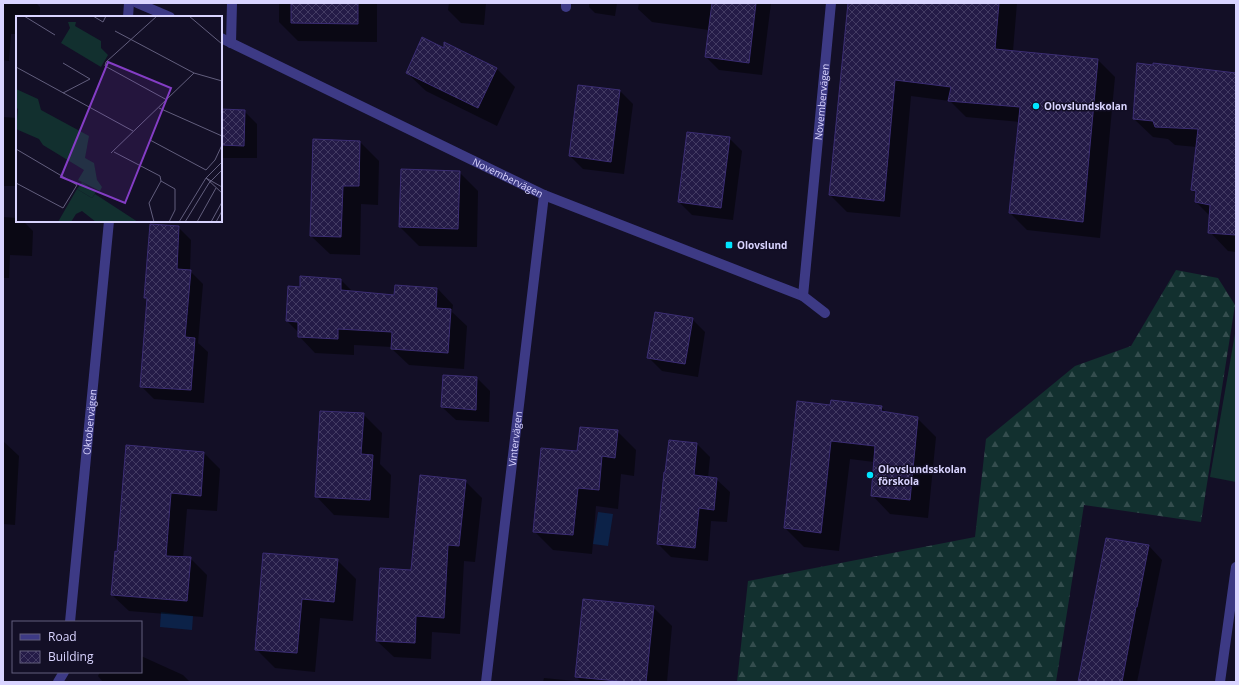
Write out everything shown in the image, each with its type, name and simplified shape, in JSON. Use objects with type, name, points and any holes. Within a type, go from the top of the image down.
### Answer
[{"type":"street","points":[[128,16],[129,3]]},
{"type":"street","points":[[137,3],[168,16]]},
{"type":"street","points":[[231,42],[232,3]]},
{"type":"street","name":"Novembervägen","points":[[804,296],[831,3]]},
{"type":"street","name":"Novembervägen","points":[[222,38],[544,195],[804,296],[825,313]]},
{"type":"street","name":"Vintervägen","points":[[486,682],[544,195]]},
{"type":"street","name":"Oktobervägen","points":[[70,621],[109,222]]},
{"type":"street","points":[[1220,682],[1236,567]]},
{"type":"street","points":[[58,682],[63,673]]},
{"type":"green space","points":[[1176,270],[1218,278],[1235,305],[1201,522],[1084,505],[1056,682],[737,682],[748,581],[975,537],[986,439],[1075,366],[1131,346]]},
{"type":"green space","points":[[1236,328],[1236,482],[1210,477]]},
{"type":"water","points":[[598,512],[613,514],[608,546],[593,544]]},
{"type":"water","points":[[161,612],[193,616],[192,630],[160,627]]},
{"type":"building","points":[[291,3],[358,3],[358,24],[291,23]]},
{"type":"building","points":[[712,3],[756,3],[749,63],[705,57]]},
{"type":"building","points":[[848,3],[999,3],[995,49],[1098,59],[1083,222],[1009,213],[1020,107],[948,101],[951,87],[895,80],[884,201],[829,195]]},
{"type":"building","points":[[422,37],[444,48],[444,42],[497,68],[478,108],[406,73]]},
{"type":"building","points":[[1137,63],[1153,65],[1153,63],[1236,73],[1236,235],[1208,233],[1210,205],[1195,202],[1196,191],[1191,190],[1198,129],[1155,127],[1153,121],[1133,119]]},
{"type":"building","points":[[578,85],[620,90],[611,162],[569,156]]},
{"type":"building","points":[[222,109],[245,110],[244,146],[222,145]]},
{"type":"building","points":[[687,132],[730,137],[721,208],[678,202]]},
{"type":"building","points":[[313,139],[360,141],[359,186],[343,186],[341,237],[310,236]]},
{"type":"building","points":[[401,169],[460,171],[458,229],[399,227]]},
{"type":"building","points":[[150,224],[179,226],[177,269],[191,270],[185,337],[195,338],[191,390],[140,387],[147,298],[144,298]]},
{"type":"building","points":[[300,276],[341,279],[341,290],[394,295],[395,285],[437,288],[436,308],[451,309],[448,353],[391,349],[392,332],[338,329],[338,339],[298,337],[298,322],[286,321],[288,286],[300,287]]},
{"type":"building","points":[[655,312],[693,318],[685,364],[647,358]]},
{"type":"building","points":[[443,375],[477,377],[476,410],[441,407]]},
{"type":"building","points":[[831,400],[882,406],[881,411],[918,417],[910,500],[871,496],[875,446],[831,441],[821,533],[784,528],[797,401],[830,405]]},
{"type":"building","points":[[320,411],[364,413],[361,454],[373,455],[370,500],[315,497]]},
{"type":"building","points":[[580,427],[618,430],[615,458],[602,456],[599,490],[578,488],[573,535],[533,532],[541,448],[577,451]]},
{"type":"building","points":[[669,440],[697,443],[694,475],[717,478],[714,510],[699,508],[695,548],[657,544],[664,472]]},
{"type":"building","points":[[126,445],[204,452],[201,496],[171,493],[166,556],[191,557],[187,601],[111,595],[115,551],[117,552]]},
{"type":"building","points":[[420,475],[466,480],[459,546],[448,545],[444,618],[416,616],[415,643],[376,641],[380,568],[411,570]]},
{"type":"building","points":[[1106,538],[1149,545],[1137,607],[1122,682],[1078,682]]},
{"type":"building","points":[[263,553],[338,559],[334,602],[302,599],[297,653],[255,650]]},
{"type":"building","points":[[583,599],[654,606],[646,682],[628,682],[575,677]]},
{"type":"place","name":"Olovslundskolan","points":[[1036,106]]},
{"type":"place","name":"Olovslund","points":[[729,245]]},
{"type":"place","name":"Olovslundsskolan förskola","points":[[870,475]]}]
